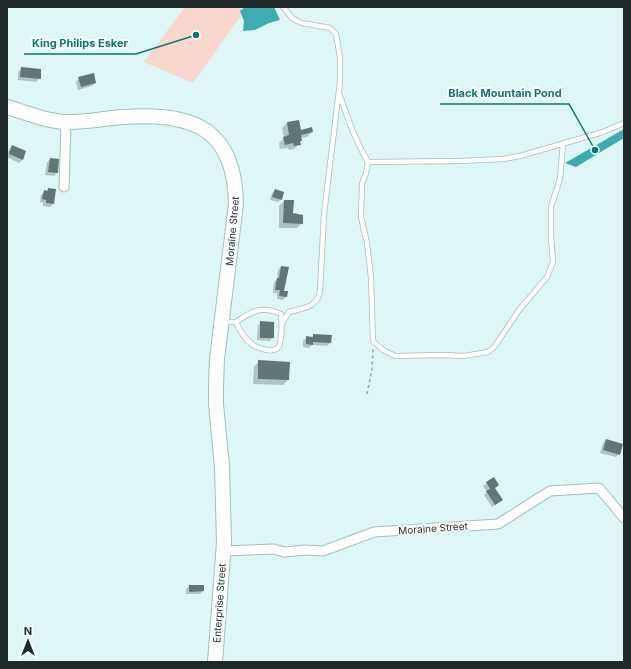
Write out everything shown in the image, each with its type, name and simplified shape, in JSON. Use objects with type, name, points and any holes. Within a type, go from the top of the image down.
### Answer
[{"type":"main road","name":"Moraine Street","points":[[7,107],[45,119],[66,122],[147,116],[172,117],[182,119],[202,127],[217,139],[223,147],[230,164],[236,191],[235,221],[217,359],[216,404],[222,467],[224,548]]},
{"type":"main road","name":"Enterprise Street","points":[[215,662],[224,548]]},
{"type":"street","points":[[64,187],[66,122]]},
{"type":"street","name":"Moraine Street","points":[[224,548],[274,549],[284,552],[305,550],[323,551],[374,532],[498,524],[550,491],[599,488],[624,518]]},
{"type":"lane","points":[[282,323],[289,312],[313,305],[319,299],[324,214],[340,82],[340,58],[336,34],[330,28],[302,23],[293,19],[283,7]]},
{"type":"lane","points":[[339,93],[350,127],[368,162],[362,184],[361,217],[367,243],[372,278],[373,341],[383,350],[395,356],[464,356],[488,352],[495,346],[519,310],[547,276],[553,262],[551,207],[560,179],[563,144]]},
{"type":"lane","points":[[368,162],[503,159],[520,156],[563,144],[603,132],[624,123]]},
{"type":"lane","points":[[222,322],[236,322],[250,312],[262,309],[274,311],[281,314],[282,323],[279,345],[276,349],[270,351],[257,349],[244,337],[236,322]]},
{"type":"path","points":[[367,394],[372,369],[373,341]]},
{"type":"shaded area","points":[[185,7],[247,7],[193,83],[144,62]]},
{"type":"water","points":[[245,7],[274,7],[280,20],[269,23],[255,30],[243,31],[244,21],[240,11]]},
{"type":"water","points":[[624,129],[624,138],[576,167],[565,163]]},
{"type":"building","points":[[21,67],[41,69],[41,79],[20,77]]},
{"type":"building","points":[[94,73],[96,83],[81,87],[78,77]]},
{"type":"building","points":[[299,120],[301,130],[312,127],[313,132],[301,135],[301,145],[294,146],[293,143],[285,145],[283,137],[289,135],[287,122]]},
{"type":"building","points":[[12,145],[26,151],[23,160],[9,154]]},
{"type":"building","points":[[50,158],[59,159],[58,173],[48,172]]},
{"type":"building","points":[[48,188],[56,189],[54,204],[46,203],[46,200],[42,199],[44,190],[48,191]]},
{"type":"building","points":[[275,189],[284,192],[282,200],[272,197]]},
{"type":"building","points":[[284,200],[294,200],[293,213],[303,215],[303,224],[283,223]]},
{"type":"building","points":[[281,266],[289,267],[284,291],[288,291],[287,297],[279,296],[280,290],[275,290]]},
{"type":"building","points":[[260,321],[274,322],[274,338],[260,338]]},
{"type":"building","points":[[313,334],[332,335],[331,343],[313,342],[313,345],[306,344],[306,336],[313,337]]},
{"type":"building","points":[[258,360],[290,362],[289,380],[258,379]]},
{"type":"building","points":[[606,439],[623,444],[620,455],[603,450]]},
{"type":"building","points":[[494,477],[499,485],[495,488],[503,500],[495,505],[486,491],[490,489],[486,482]]},
{"type":"building","points":[[189,585],[204,585],[204,591],[190,592]]},
{"type":"place","name":"King Philips Esker","points":[[196,35]]},
{"type":"place","name":"Black Mountain Pond","points":[[595,150]]}]
